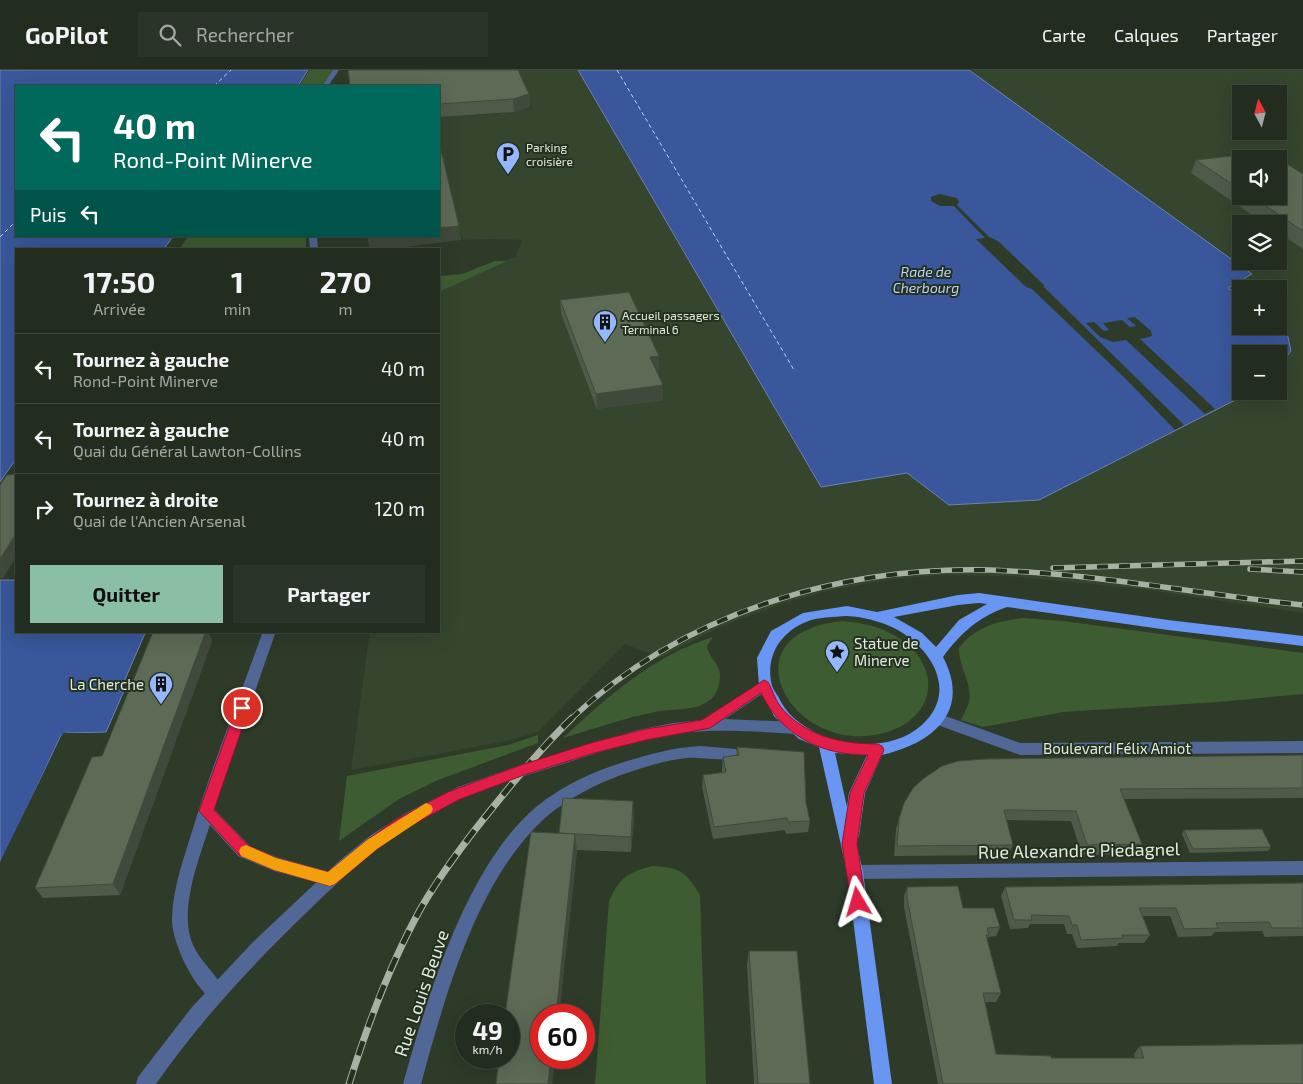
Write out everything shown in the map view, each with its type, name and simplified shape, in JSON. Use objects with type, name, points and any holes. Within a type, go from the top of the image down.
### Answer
[{"type":"main road","points":[[878,616],[958,600],[979,598],[1168,625],[1303,641]]},
{"type":"main road","points":[[936,657],[960,624],[975,614],[1005,602]]},
{"type":"main road","points":[[835,611],[858,612],[878,616],[895,623],[911,632],[936,657],[943,672],[946,688],[944,704],[937,719],[923,734],[913,740],[902,745],[877,750],[846,749],[825,743],[796,728],[775,708],[764,685],[762,669],[768,646],[778,633],[793,622],[813,615],[835,611]]},
{"type":"main road","points":[[825,743],[855,872],[883,1084]]},
{"type":"main road","points":[[849,844],[857,793],[877,750]]},
{"type":"street","points":[[326,85],[336,70]]},
{"type":"street","points":[[216,993],[185,948],[178,913],[182,891],[206,811],[269,633]]},
{"type":"street","points":[[705,725],[764,685]]},
{"type":"street","name":"Boulevard Félix Amiot","points":[[937,719],[1020,749],[1303,747]]},
{"type":"street","points":[[145,1084],[216,993],[256,950],[330,879],[372,844],[428,808],[462,792],[521,770],[646,734],[705,725],[796,728]]},
{"type":"street","name":"Rue Louis Beuve","points":[[412,1084],[425,1034],[451,956],[478,901],[500,864],[528,826],[560,798],[595,779],[633,765],[680,753],[732,752]]},
{"type":"street","points":[[206,811],[244,850],[274,864],[330,879]]},
{"type":"street","name":"Rue Alexandre Piedagnel","points":[[855,872],[1303,868]]},
{"type":"shaded area","points":[[513,70],[578,70],[821,487],[907,473],[949,505],[1039,500],[1235,400],[1287,400],[1287,356],[1291,351],[1287,333],[1287,280],[1241,280],[1251,274],[1245,270],[1287,270],[1287,215],[1232,215],[1232,260],[969,70],[1303,70],[1303,613],[1142,589],[1009,576],[938,575],[886,580],[832,590],[784,603],[722,626],[660,658],[625,644],[538,732],[507,741],[351,770],[370,633],[440,633],[440,292],[516,256],[522,240],[463,240],[461,233],[459,233],[440,150],[440,117],[495,114],[532,108]]},
{"type":"green space","points":[[310,70],[333,70],[323,85],[300,85]]},
{"type":"green space","points":[[187,237],[306,237],[306,248],[181,248]]},
{"type":"green space","points":[[495,261],[507,261],[440,292],[440,276],[462,274]]},
{"type":"green space","points":[[1024,618],[1063,621],[1303,653],[1303,694],[1218,702],[1063,712],[983,727],[961,720],[970,695],[959,655],[959,648],[973,634],[988,626]]},
{"type":"green space","points":[[843,621],[873,626],[890,633],[908,645],[921,660],[927,675],[928,691],[923,706],[912,718],[896,729],[875,735],[844,735],[816,725],[795,708],[782,688],[779,666],[786,646],[807,630]]},
{"type":"green space","points":[[713,637],[707,646],[718,667],[720,677],[717,690],[710,700],[704,704],[683,709],[643,714],[563,738],[614,693],[651,666],[691,645]]},
{"type":"green space","points":[[538,735],[538,743],[438,780],[399,799],[339,841],[347,776],[508,745]]},
{"type":"green space","points":[[653,866],[670,868],[681,872],[700,895],[706,1084],[595,1084],[609,901],[625,877]]},
{"type":"water","points":[[0,70],[308,70],[299,85],[15,85],[15,237],[172,237],[165,248],[15,248],[15,460],[0,482]]},
{"type":"water","name":"Rade de Cherbourg","points":[[578,70],[969,70],[1232,260],[1232,270],[1246,270],[1252,274],[1242,280],[1232,280],[1232,286],[1228,288],[1232,291],[1232,335],[1287,335],[1287,333],[1291,351],[1287,356],[1287,345],[1232,345],[1232,400],[1235,400],[1039,500],[949,505],[907,473],[821,487]]},
{"type":"water","points":[[0,580],[15,580],[15,633],[145,633],[120,691],[124,691],[106,732],[67,733],[61,735],[0,866]]},
{"type":"pier","points":[[939,194],[957,198],[959,202],[957,205],[989,237],[998,241],[1044,285],[1184,425],[1175,430],[1127,380],[1032,289],[1026,287],[976,239],[985,238],[954,206],[940,206],[931,201],[931,197]]},
{"type":"pier","points":[[1135,317],[1151,331],[1152,336],[1140,339],[1215,409],[1205,414],[1126,340],[1113,342],[1100,337],[1086,323],[1094,322],[1104,331],[1109,330],[1103,323],[1122,320],[1130,327],[1136,326],[1127,318]]},
{"type":"pier","points":[[63,733],[107,733],[63,737],[0,868],[0,862]]},
{"type":"building","points":[[348,70],[518,70],[529,94],[513,99],[440,104],[440,85],[350,85]]},
{"type":"building","points":[[440,145],[459,226],[440,228]]},
{"type":"building","points":[[1232,156],[1232,184],[1196,160]]},
{"type":"building","points":[[1287,164],[1303,174],[1303,231],[1287,220],[1287,215],[1279,215],[1264,205],[1287,205]]},
{"type":"building","name":"Accueil passagers Terminal 6","points":[[629,292],[659,356],[650,357],[663,385],[596,394],[560,300]]},
{"type":"building","points":[[15,474],[15,536],[0,559],[0,485],[7,475]]},
{"type":"building","points":[[153,633],[205,633],[113,884],[35,888],[92,757],[102,756]]},
{"type":"building","points":[[737,747],[804,752],[806,803],[810,821],[788,822],[787,818],[714,827],[703,775],[726,772],[723,757],[739,755]]},
{"type":"building","points":[[1303,755],[1303,788],[1120,789],[1142,844],[1087,845],[1076,811],[1004,810],[1013,845],[897,846],[899,819],[904,803],[913,788],[942,766],[958,761],[986,759]]},
{"type":"building","points":[[563,798],[633,801],[631,837],[559,833]]},
{"type":"building","points":[[1262,829],[1271,847],[1193,849],[1184,830]]},
{"type":"building","points":[[531,832],[575,834],[557,1004],[530,1004],[530,1069],[550,1069],[548,1084],[496,1084],[498,1069],[520,1069],[520,1004],[507,1004]]},
{"type":"building","points":[[1303,883],[1303,928],[1272,928],[1269,922],[1216,923],[1218,928],[1184,929],[1176,908],[1139,908],[1150,935],[1122,935],[1123,938],[1081,940],[1077,925],[1072,925],[1069,916],[1031,915],[1032,920],[1014,920],[1005,887]]},
{"type":"building","points":[[958,886],[963,908],[994,908],[1000,927],[987,928],[989,935],[986,935],[1001,993],[983,993],[996,1054],[1051,1056],[1051,1058],[1144,1058],[1140,1046],[1303,1044],[1303,1084],[943,1084],[907,898],[907,887]]},
{"type":"building","points":[[749,951],[797,951],[810,1084],[758,1084]]},
{"type":"ferry route","points":[[215,85],[231,70]]},
{"type":"ferry route","points":[[617,70],[794,370]]},
{"type":"ferry route","points":[[0,237],[15,222]]},
{"type":"railway","points":[[1053,568],[1303,561]]},
{"type":"railway","points":[[1250,569],[1303,572]]},
{"type":"railway","points":[[571,719],[617,681],[666,648],[719,621],[775,600],[833,585],[891,575],[951,570],[1047,573],[1303,605]]},
{"type":"railway","points":[[349,1084],[372,1016],[390,972],[421,908],[455,856],[484,818],[532,760],[571,719]]},
{"type":"slow traffic","points":[[246,851],[274,864],[330,879],[372,844],[426,809]]},
{"type":"place","name":"Parking croisière","points":[[508,175]]},
{"type":"place","name":"Accueil passagers Terminal 6","points":[[605,343]]},
{"type":"place","name":"Statue de Minerve","points":[[837,673]]},
{"type":"place","name":"La Cherche","points":[[161,705]]},
{"type":"route","points":[[242,708],[206,811],[244,850],[274,864],[330,879],[372,844],[402,823],[453,796],[521,770],[594,748],[646,734],[705,725],[764,685],[766,693],[775,708],[788,722],[805,734],[846,749],[877,750],[857,793],[849,844],[855,872],[858,902]]}]
